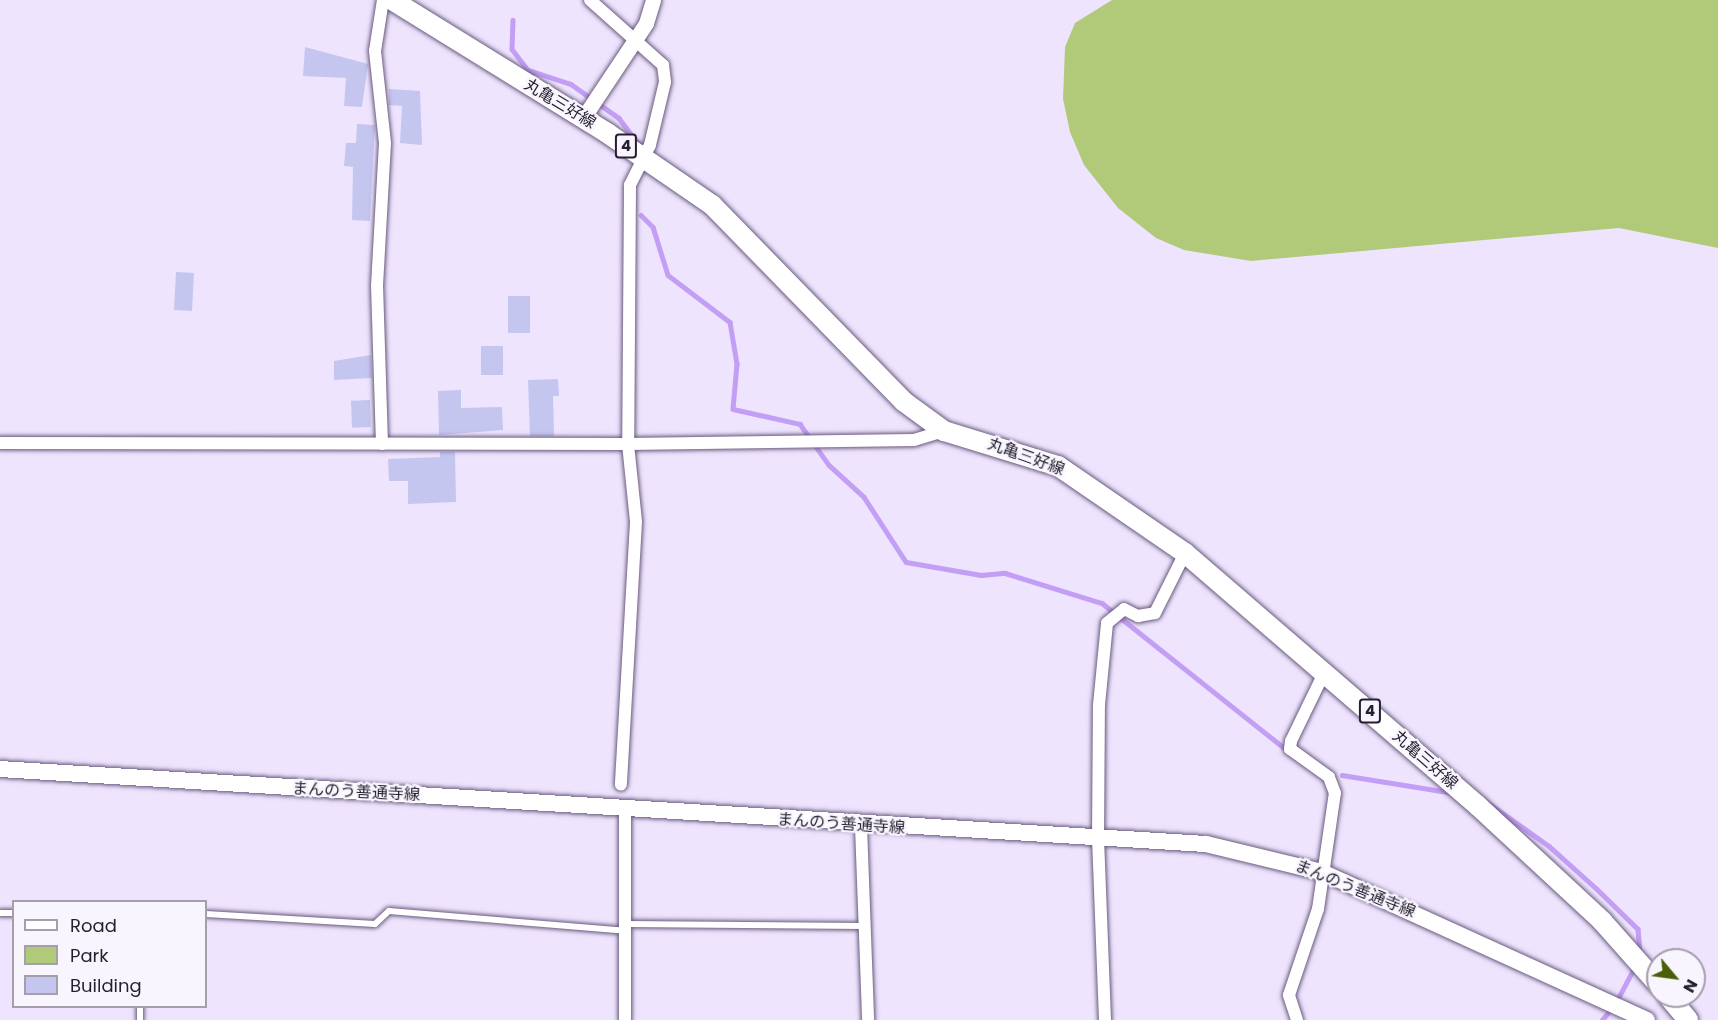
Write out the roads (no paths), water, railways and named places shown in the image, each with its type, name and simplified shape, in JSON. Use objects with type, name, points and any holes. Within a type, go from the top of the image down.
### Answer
[{"type":"main road","name":"丸亀三好線","points":[[392,0],[585,114],[712,205],[903,401],[944,431],[1058,466],[1185,553],[1325,671],[1594,914],[1646,971]]},
{"type":"main road","name":"まんのう善通寺線","points":[[0,769],[625,807],[861,826],[1206,844],[1322,872],[1647,1020]]},
{"type":"main road","points":[[1678,1008],[1688,1020]]},
{"type":"street","points":[[382,444],[377,286],[385,143],[375,51],[383,0]]},
{"type":"street","points":[[590,0],[633,42],[663,65],[665,82],[645,158],[630,185],[628,444],[636,522],[621,785]]},
{"type":"street","points":[[585,114],[633,42],[653,0]]},
{"type":"street","points":[[0,443],[628,444],[798,438],[914,440],[944,431]]},
{"type":"street","points":[[1105,1020],[1098,840],[1099,705],[1107,623],[1124,609],[1138,616],[1155,613],[1185,553]]},
{"type":"street","points":[[1297,1020],[1289,995],[1309,945],[1335,793],[1329,777],[1290,749],[1325,671]]},
{"type":"street","points":[[625,807],[625,1020]]},
{"type":"street","points":[[861,826],[868,926],[868,1020]]},
{"type":"lane","points":[[207,914],[375,924],[389,911],[625,927],[868,926]]},
{"type":"waterway","points":[[513,20],[512,49],[528,70],[571,84],[619,118],[640,146]]},
{"type":"waterway","points":[[641,215],[653,227],[668,275],[730,322],[737,364],[733,409],[800,424],[829,465],[864,497],[906,562],[981,575],[1005,573],[1102,603],[1284,748]]},
{"type":"waterway","points":[[1342,775],[1454,793]]},
{"type":"waterway","points":[[1483,799],[1549,846],[1638,929],[1640,954]]},
{"type":"waterway","points":[[1616,1002],[1635,967]]},
{"type":"waterway","points":[[1602,1020],[1611,1009]]}]
